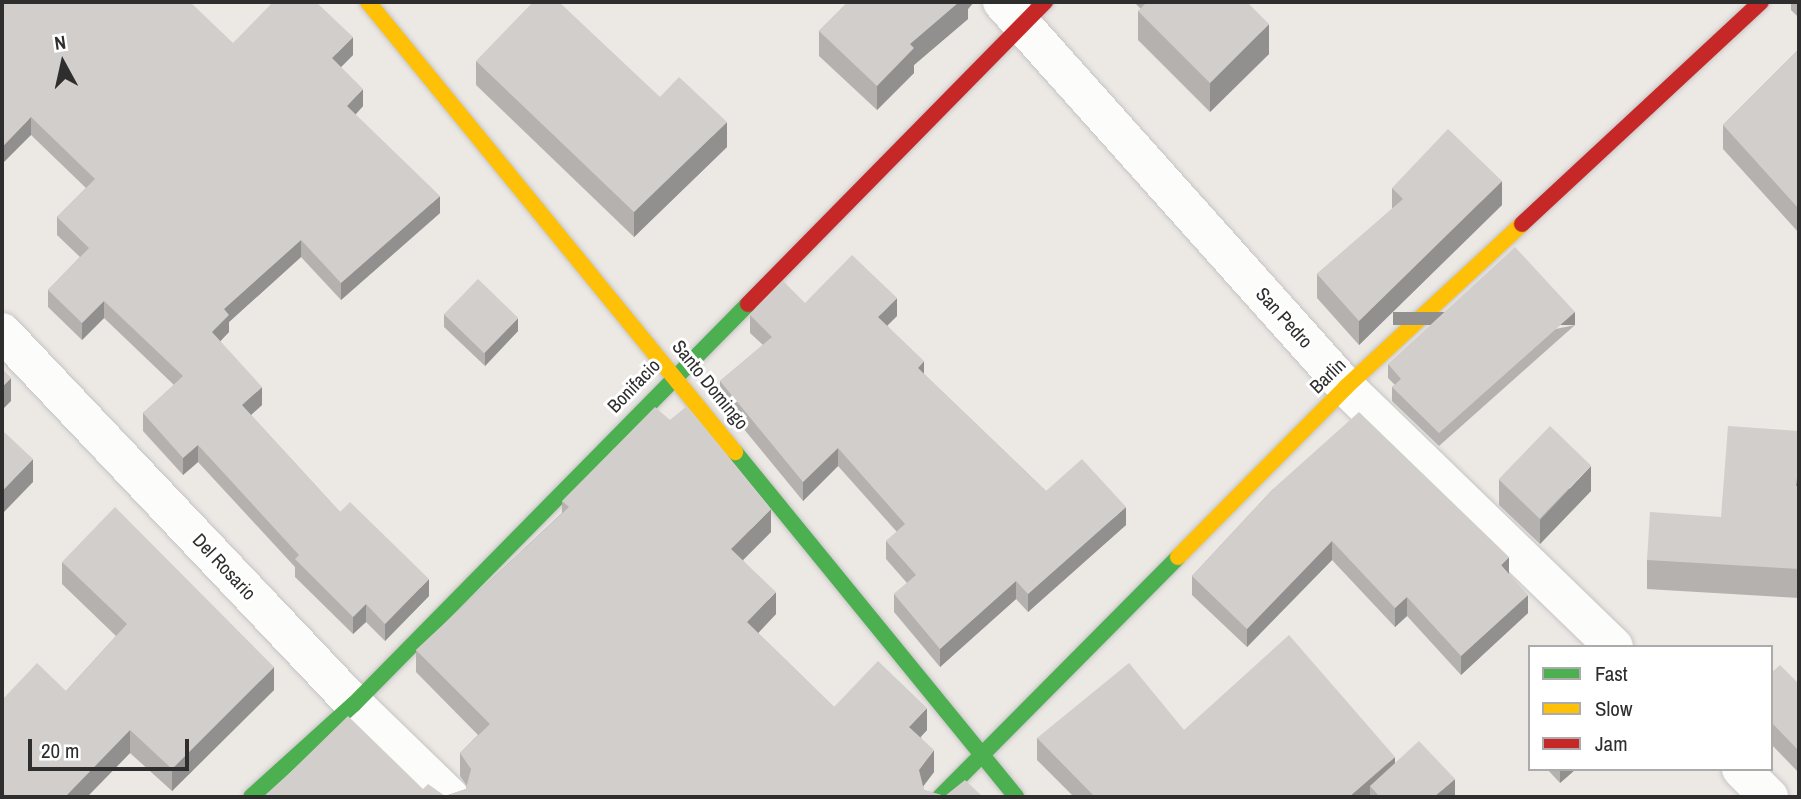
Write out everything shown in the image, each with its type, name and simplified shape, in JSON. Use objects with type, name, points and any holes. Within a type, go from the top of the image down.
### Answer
[{"type":"street","name":"Santo Domingo","points":[[368,2],[674,374],[1016,797]]},
{"type":"street","name":"Barlin","points":[[940,797],[1346,387],[1761,2]]},
{"type":"street","name":"Bonifacio","points":[[251,797],[354,704],[1023,9]]},
{"type":"street","name":"San Pedro","points":[[1023,9],[1346,387],[1612,645]]},
{"type":"street","name":"Del Rosario","points":[[2,332],[354,704],[450,797]]},
{"type":"street","points":[[1743,771],[1769,797]]},
{"type":"building","points":[[2,2],[190,2],[233,43],[273,2],[316,2],[353,37],[332,58],[363,89],[347,106],[440,196],[341,283],[301,240],[224,309],[229,315],[212,332],[262,387],[242,405],[340,512],[350,502],[429,579],[385,624],[366,604],[353,617],[295,559],[299,555],[198,445],[183,458],[143,413],[183,376],[104,301],[82,323],[48,290],[89,248],[57,217],[95,179],[31,117],[2,147]]},
{"type":"building","points":[[533,2],[559,2],[660,97],[679,77],[727,122],[634,212],[476,61]]},
{"type":"building","points":[[848,2],[959,2],[910,44],[914,48],[877,86],[819,31]]},
{"type":"building","points":[[1147,2],[1247,2],[1269,24],[1210,83],[1138,11]]},
{"type":"building","points":[[1799,49],[1799,209],[1723,125]]},
{"type":"building","points":[[1448,129],[1502,181],[1359,321],[1317,274],[1403,199],[1392,188]]},
{"type":"building","points":[[1515,247],[1575,312],[1439,433],[1392,387],[1401,379],[1388,364]]},
{"type":"building","points":[[852,255],[897,298],[878,317],[924,361],[918,368],[1046,491],[1082,459],[1126,507],[1028,594],[1016,581],[940,649],[894,594],[916,575],[886,541],[905,524],[838,448],[803,482],[720,381],[772,337],[750,315],[783,281],[805,303]]},
{"type":"building","points":[[478,279],[518,318],[484,353],[444,314]]},
{"type":"building","points":[[2,368],[11,378],[2,387]]},
{"type":"building","points":[[687,406],[771,509],[731,549],[776,592],[747,622],[834,707],[878,661],[927,708],[909,727],[934,750],[919,770],[924,790],[945,796],[965,780],[983,797],[265,797],[348,716],[423,789],[428,784],[445,796],[466,789],[471,769],[460,753],[490,724],[416,650],[569,507],[562,501],[655,407],[670,420]]},
{"type":"building","points":[[1359,412],[1509,557],[1501,565],[1528,595],[1461,656],[1407,597],[1395,608],[1332,541],[1247,629],[1192,576],[1273,489]]},
{"type":"building","points":[[1550,426],[1591,466],[1540,519],[1499,479]]},
{"type":"building","points":[[1728,426],[1799,431],[1796,486],[1799,486],[1799,569],[1647,560],[1650,512],[1721,517]]},
{"type":"building","points":[[2,430],[33,459],[2,491]]},
{"type":"building","points":[[115,507],[274,667],[172,769],[130,730],[65,797],[2,797],[2,700],[37,663],[66,691],[127,624],[62,562]]},
{"type":"building","points":[[1289,635],[1395,757],[1349,797],[1095,797],[1037,738],[1129,663],[1184,730]]},
{"type":"building","points":[[1780,665],[1799,684],[1799,751],[1773,724],[1773,671]]},
{"type":"building","points":[[1419,741],[1455,779],[1434,797],[1380,797],[1370,786]]},
{"type":"traffic: fast","points":[[251,797],[354,704],[748,304]]},
{"type":"traffic: fast","points":[[735,452],[1016,797]]},
{"type":"traffic: fast","points":[[940,797],[1178,557]]},
{"type":"traffic: slow","points":[[368,2],[735,452]]},
{"type":"traffic: slow","points":[[1178,557],[1346,387],[1522,224]]},
{"type":"traffic: jam","points":[[748,304],[1045,2]]},
{"type":"traffic: jam","points":[[1522,224],[1761,2]]}]
